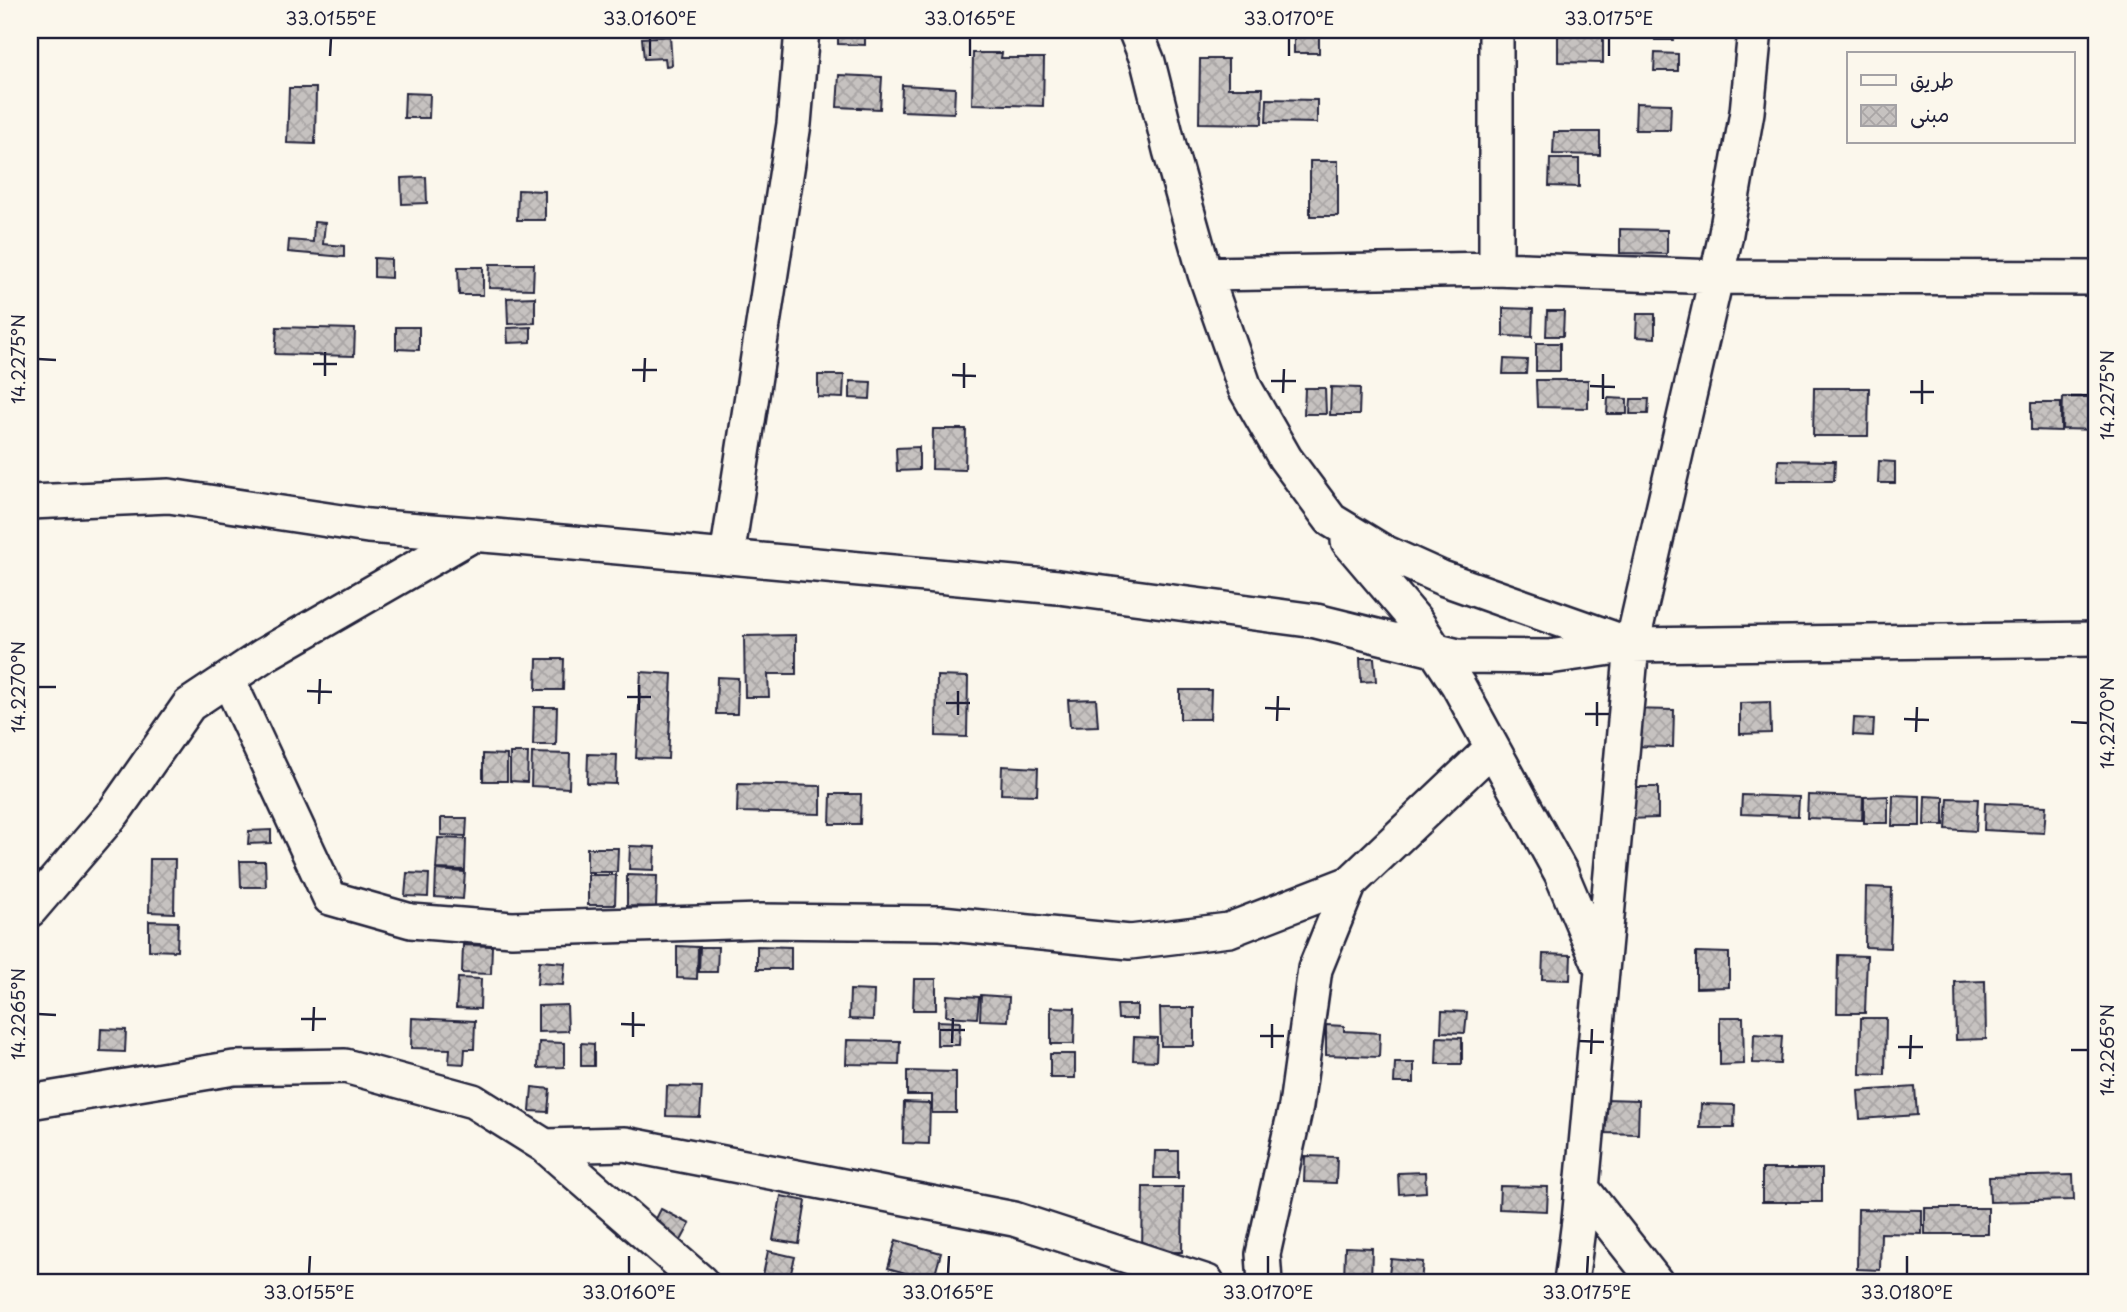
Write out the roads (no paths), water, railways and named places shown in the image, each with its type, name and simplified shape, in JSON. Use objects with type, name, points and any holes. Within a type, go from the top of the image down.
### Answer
[{"type":"street","points":[[727,557],[794,124],[802,30]]},
{"type":"street","points":[[1135,30],[1148,62],[1205,274],[1245,388],[1285,458],[1331,520],[1416,621],[1458,685],[1561,873],[1602,972]]},
{"type":"street","points":[[1496,30],[1496,269]]},
{"type":"street","points":[[1572,1282],[1632,645],[1717,276],[1747,112],[1755,30]]},
{"type":"street","points":[[1205,274],[1496,269],[1717,276],[2097,278]]},
{"type":"street","points":[[30,502],[169,496],[368,526],[1058,587],[1316,621],[1458,656],[1549,657],[1632,645],[2097,639]]},
{"type":"street","points":[[1331,520],[1382,551],[1442,578],[1632,645]]},
{"type":"street","points":[[30,910],[114,812],[190,705],[264,655],[474,534]]},
{"type":"street","points":[[228,679],[331,898],[411,921],[512,929],[761,921],[941,923],[1130,942],[1229,930],[1350,883],[1492,748]]},
{"type":"street","points":[[1265,1282],[1263,1255],[1296,1106],[1315,969],[1350,883]]},
{"type":"street","points":[[30,1102],[234,1068],[345,1066],[473,1101],[545,1146],[701,1282]]},
{"type":"street","points":[[545,1146],[625,1144],[1014,1219],[1207,1282]]},
{"type":"street","points":[[1582,1188],[1656,1282]]}]
